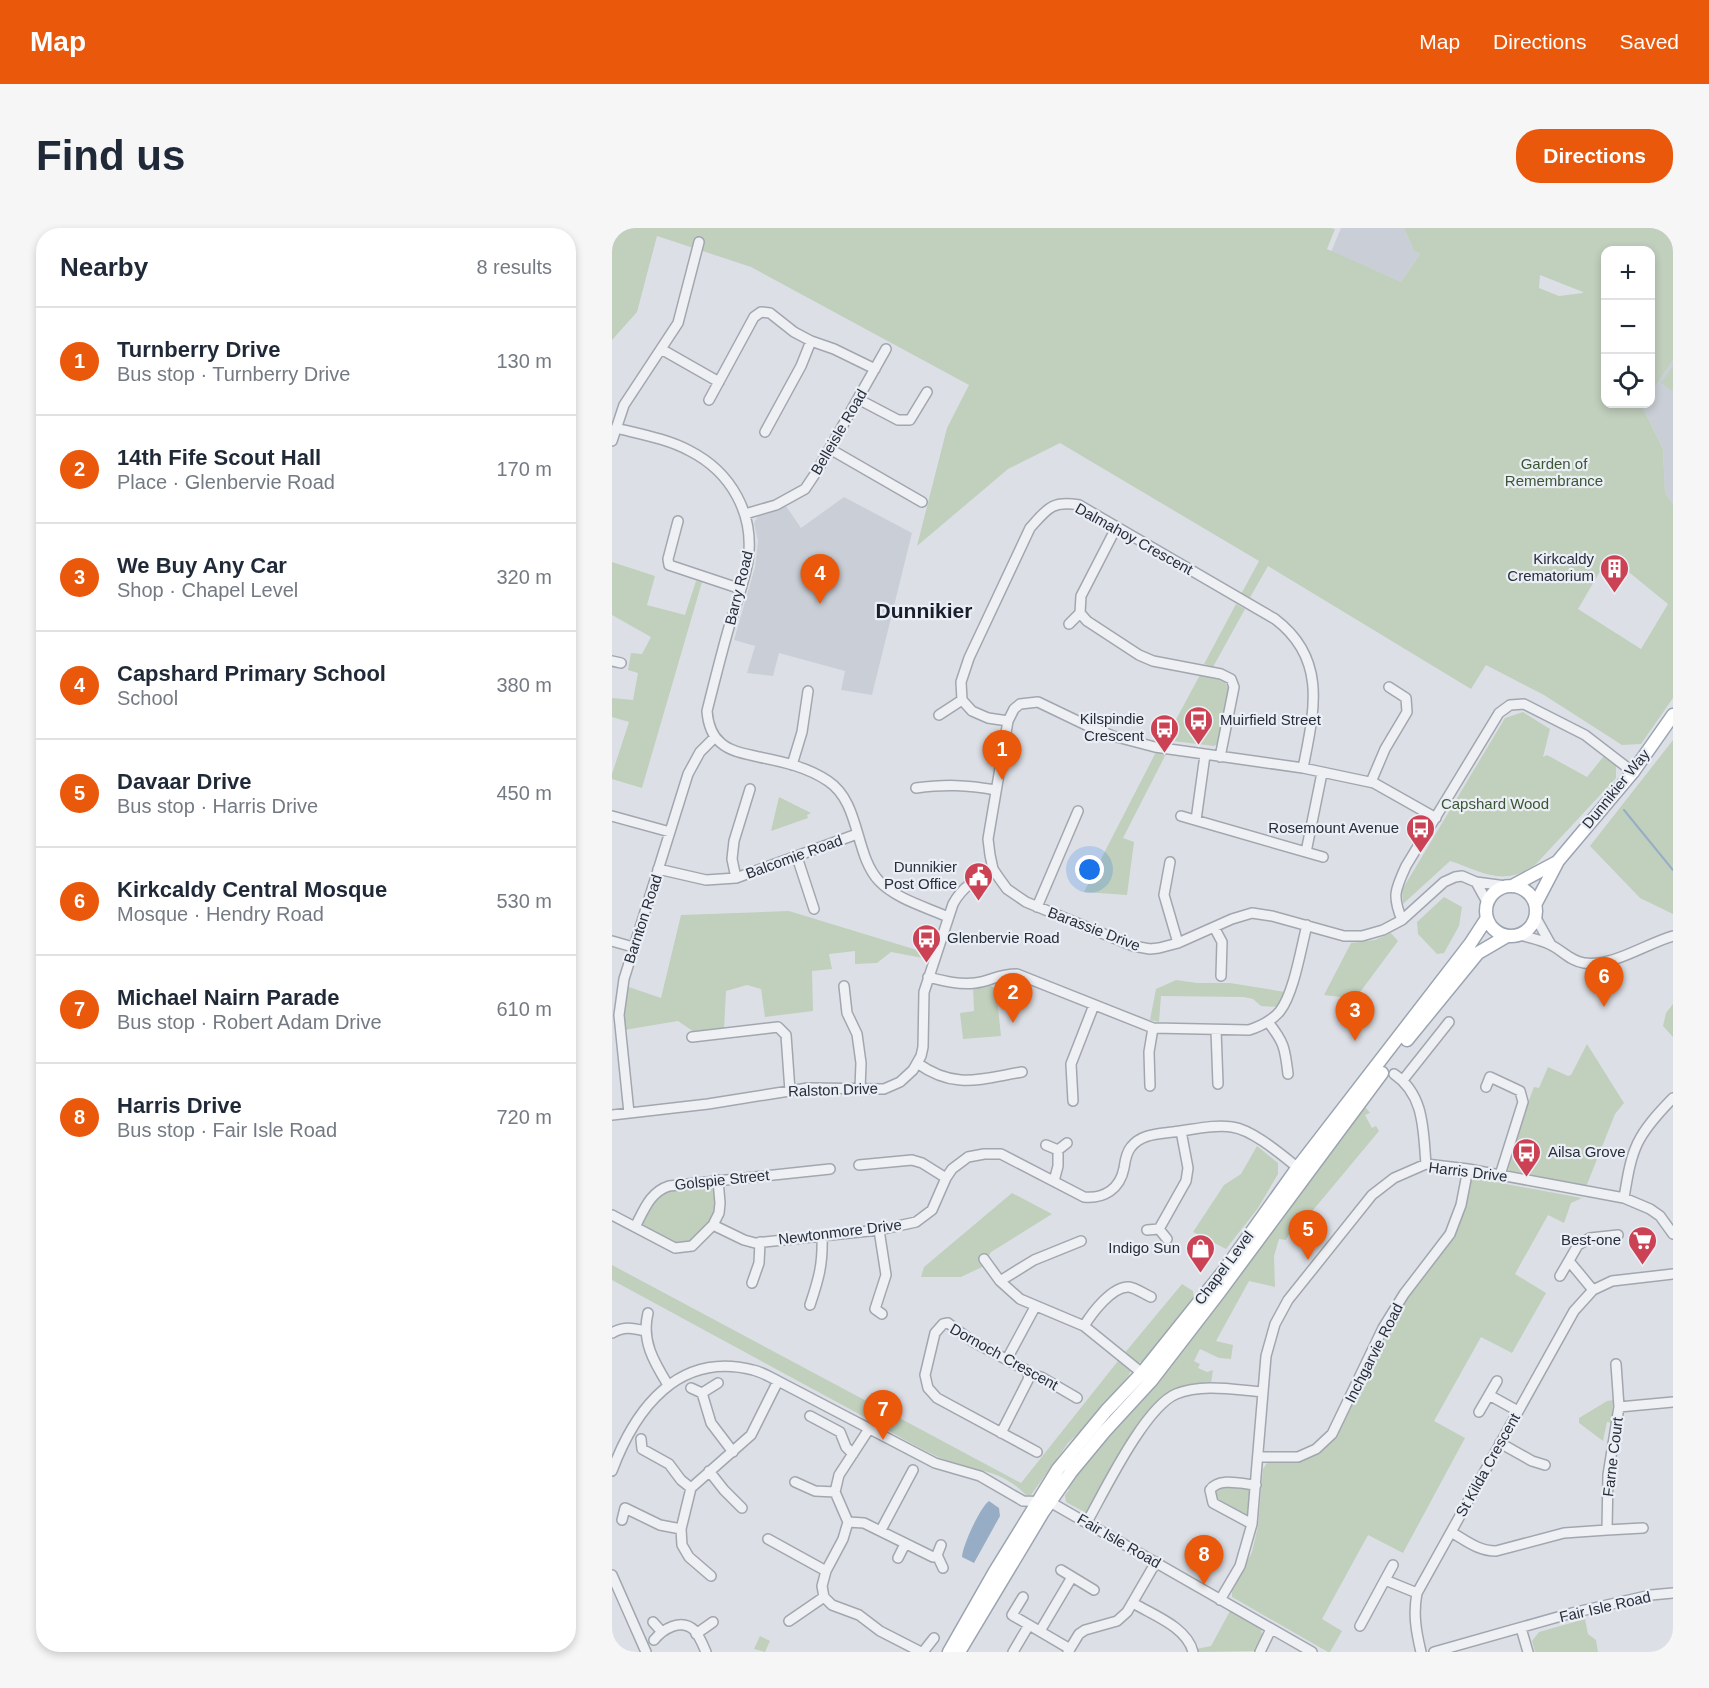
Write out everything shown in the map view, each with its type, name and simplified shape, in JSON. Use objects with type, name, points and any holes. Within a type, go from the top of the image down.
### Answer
[{"type":"main road","name":"Dunnikier Way","points":[[1536,903],[1558,861],[1633,772],[1673,715]]},
{"type":"main road","name":"Dunnikier Way","points":[[1510,886],[1558,861]]},
{"type":"main road","points":[[1510,886],[1528,891],[1536,903],[1536,918],[1527,931],[1520,935],[1507,936],[1494,930],[1487,918],[1487,902],[1491,895],[1510,886]]},
{"type":"main road","name":"Chapel Level","points":[[959,1652],[1044,1502],[1058,1469],[1079,1443],[1147,1377],[1223,1272],[1470,944],[1487,918]]},
{"type":"main road","name":"Chapel Level","points":[[1302,1170],[1448,987],[1478,953],[1507,936]]},
{"type":"main road","name":"Chapel Level","points":[[949,1652],[994,1573],[1044,1502]]},
{"type":"street","points":[[612,441],[624,405],[678,323],[699,242]]},
{"type":"street","points":[[709,400],[754,317],[761,312],[770,313],[794,332],[811,341],[834,349],[874,369]]},
{"type":"street","points":[[765,432],[801,366],[811,341]]},
{"type":"street","points":[[661,349],[719,382]]},
{"type":"street","name":"Belleisle Road","points":[[745,514],[776,505],[805,489],[830,450],[886,349]]},
{"type":"street","points":[[858,399],[898,420],[910,420],[927,392]]},
{"type":"street","name":"Barry Road","points":[[616,428],[676,445],[706,460],[726,478],[745,514],[749,543],[748,560],[706,711],[710,730],[715,737]]},
{"type":"street","points":[[830,450],[922,502]]},
{"type":"street","name":"Dalmahoy Crescent","points":[[962,699],[961,682],[969,658],[1030,528],[1043,513],[1055,504],[1079,505],[1275,619],[1296,636],[1309,666],[1314,693],[1314,715],[1303,768]]},
{"type":"street","points":[[678,521],[668,559],[669,565],[741,589]]},
{"type":"street","points":[[1069,624],[1080,613],[1081,596],[1116,528]]},
{"type":"street","points":[[1080,613],[1087,621],[1139,655],[1153,661],[1221,674],[1231,679],[1234,687],[1220,757]]},
{"type":"street","points":[[1371,782],[1385,749],[1407,712],[1406,698],[1389,687]]},
{"type":"street","points":[[792,765],[802,732],[808,691]]},
{"type":"street","points":[[939,715],[962,699],[972,711],[988,718],[1008,721],[1014,709],[1020,704],[1038,702],[1113,736],[1155,747],[1303,768],[1371,782],[1436,818]]},
{"type":"street","points":[[1402,920],[1394,896],[1406,866],[1499,713],[1510,705],[1524,704],[1585,735],[1633,772]]},
{"type":"street","name":"Barassie Drive","points":[[1008,721],[988,839],[993,869],[1007,889],[1017,897],[1140,948],[1159,948],[1178,943],[1252,913],[1344,936],[1362,936],[1383,930],[1402,920],[1450,879],[1462,876],[1476,882],[1510,886]]},
{"type":"street","points":[[715,737],[727,748],[808,770],[830,783],[847,804],[868,864],[880,882],[899,896],[948,917]]},
{"type":"street","name":"Barnton Road","points":[[629,1113],[617,1046],[620,998],[633,947],[688,774],[700,752],[715,737]]},
{"type":"street","points":[[1196,820],[1205,755]]},
{"type":"street","points":[[1306,852],[1322,772]]},
{"type":"street","points":[[916,788],[965,784],[996,790]]},
{"type":"street","points":[[736,878],[732,859],[734,841],[750,789]]},
{"type":"street","points":[[1037,907],[1078,811]]},
{"type":"street","points":[[612,816],[670,832]]},
{"type":"street","points":[[1181,816],[1323,857]]},
{"type":"street","name":"Balcomie Road","points":[[658,869],[706,880],[736,878],[857,834]]},
{"type":"street","points":[[797,856],[813,909]]},
{"type":"street","points":[[1170,862],[1164,895],[1178,943]]},
{"type":"street","points":[[993,869],[958,894],[948,917],[928,977],[923,1002],[923,1047],[917,1063],[942,1078],[963,1082],[1022,1072]]},
{"type":"street","points":[[1476,882],[1487,902]]},
{"type":"street","points":[[1536,918],[1551,945]]},
{"type":"street","points":[[928,977],[956,984],[977,982],[1001,974],[1017,974],[1153,1028],[1249,1030],[1275,1017],[1286,1002],[1307,925]]},
{"type":"street","points":[[1214,927],[1222,942],[1221,976]]},
{"type":"street","points":[[1520,935],[1551,945],[1568,957],[1583,963],[1605,963],[1654,941],[1673,936]]},
{"type":"street","points":[[612,941],[633,947]]},
{"type":"street","points":[[844,986],[847,1013],[857,1034],[861,1063],[860,1089]]},
{"type":"street","points":[[1073,1101],[1071,1064],[1094,1005]]},
{"type":"street","points":[[1268,1022],[1282,1040],[1286,1052],[1288,1074]]},
{"type":"street","points":[[1402,1080],[1449,1022]]},
{"type":"street","points":[[692,1037],[778,1027],[786,1035],[790,1091]]},
{"type":"street","points":[[1150,1086],[1149,1052],[1153,1028]]},
{"type":"street","points":[[1216,1030],[1218,1084]]},
{"type":"street","name":"Ralston Drive","points":[[612,1115],[708,1104],[808,1088],[884,1089],[907,1076],[917,1063]]},
{"type":"street","points":[[1394,1074],[1415,1096],[1422,1114],[1426,1164]]},
{"type":"street","points":[[1486,1087],[1490,1077],[1520,1091],[1523,1102],[1500,1175]]},
{"type":"street","points":[[1623,1198],[1631,1155],[1637,1142],[1646,1127],[1673,1098]]},
{"type":"street","name":"Newtonmore Drive","points":[[713,1225],[744,1240],[760,1242],[879,1230],[916,1222],[925,1217],[936,1204],[952,1169],[968,1157],[984,1154],[1001,1154],[1084,1197],[1097,1198],[1118,1184],[1125,1158],[1131,1147],[1141,1137],[1216,1127],[1234,1127],[1261,1141],[1302,1170]]},
{"type":"street","points":[[1159,1230],[1186,1181],[1188,1168],[1181,1131]]},
{"type":"street","points":[[1058,1150],[1067,1143]]},
{"type":"street","points":[[1046,1145],[1058,1150]]},
{"type":"street","points":[[1054,1181],[1058,1166],[1058,1150]]},
{"type":"street","points":[[860,1165],[912,1161],[922,1163],[946,1178]]},
{"type":"street","name":"Harris Drive","points":[[1220,1600],[1240,1566],[1252,1524],[1266,1356],[1275,1324],[1288,1300],[1372,1195],[1394,1178],[1426,1164],[1623,1198],[1650,1209],[1672,1228]]},
{"type":"street","name":"Golspie Street","points":[[634,1227],[651,1197],[662,1188],[830,1169]]},
{"type":"street","name":"Inchgarvie Road","points":[[1258,1457],[1298,1456],[1316,1449],[1332,1434],[1383,1328],[1404,1294],[1450,1234],[1461,1205],[1468,1170]]},
{"type":"street","points":[[612,1215],[675,1248],[693,1245],[713,1225],[719,1213],[717,1180]]},
{"type":"street","points":[[875,1311],[886,1275],[879,1230]]},
{"type":"street","points":[[1147,1230],[1159,1230],[1167,1239]]},
{"type":"street","points":[[1560,1276],[1578,1245],[1590,1238],[1618,1235]]},
{"type":"street","points":[[810,1305],[821,1272],[822,1236]]},
{"type":"street","points":[[1000,1281],[1034,1260],[1081,1241]]},
{"type":"street","points":[[752,1282],[759,1263],[760,1242]]},
{"type":"street","points":[[984,1259],[1000,1281],[1020,1299],[1084,1326],[1147,1377]]},
{"type":"street","points":[[1569,1261],[1593,1290]]},
{"type":"street","name":"St Kilda Crescent","points":[[1421,1652],[1415,1629],[1414,1611],[1417,1593],[1574,1311],[1593,1290],[1612,1281],[1673,1274]]},
{"type":"street","points":[[1084,1326],[1093,1311],[1119,1289],[1130,1287],[1151,1297]]},
{"type":"street","points":[[1007,1359],[1035,1307]]},
{"type":"street","points":[[648,1313],[645,1331],[651,1355],[668,1385]]},
{"type":"street","name":"Dornoch Crescent","points":[[1037,1452],[937,1398],[928,1388],[925,1375],[935,1333],[943,1324],[948,1323],[972,1341],[1026,1370],[1029,1374],[1041,1377],[1077,1398]]},
{"type":"street","points":[[612,1333],[620,1329],[632,1328],[645,1331]]},
{"type":"street","name":"Farne Court","points":[[1607,1530],[1608,1475],[1619,1407],[1617,1364]]},
{"type":"street","name":"Fair Isle Road","points":[[612,1472],[642,1411],[668,1385],[692,1373],[721,1367],[754,1370],[935,1463],[980,1476],[1023,1501],[1044,1502],[1087,1522],[1312,1652]]},
{"type":"street","points":[[1001,1433],[1029,1374]]},
{"type":"street","points":[[711,1576],[689,1557],[682,1545],[681,1529],[691,1488],[751,1435],[778,1381]]},
{"type":"street","points":[[1479,1412],[1497,1381]]},
{"type":"street","points":[[691,1388],[702,1392],[718,1383]]},
{"type":"street","points":[[1087,1522],[1141,1429],[1157,1408],[1176,1394],[1200,1388],[1263,1392]]},
{"type":"street","points":[[702,1392],[711,1423],[733,1452]]},
{"type":"street","points":[[1489,1395],[1518,1411]]},
{"type":"street","points":[[1619,1407],[1673,1402]]},
{"type":"street","points":[[810,1416],[840,1432],[846,1447],[853,1454]]},
{"type":"street","points":[[869,1429],[839,1474],[835,1492],[848,1522],[843,1539],[825,1571],[822,1586],[824,1597],[832,1605],[859,1615],[880,1631],[922,1652],[934,1638]]},
{"type":"street","points":[[1500,1443],[1532,1461],[1545,1465]]},
{"type":"street","points":[[642,1444],[669,1464],[681,1480],[691,1488]]},
{"type":"street","points":[[881,1530],[913,1470]]},
{"type":"street","points":[[709,1472],[742,1508]]},
{"type":"street","points":[[795,1482],[815,1491],[835,1492]]},
{"type":"street","points":[[1252,1524],[1214,1503],[1210,1490],[1220,1482],[1256,1485]]},
{"type":"street","points":[[622,1520],[625,1508],[660,1525],[681,1529]]},
{"type":"street","points":[[848,1522],[864,1523],[926,1555],[933,1557],[937,1555]]},
{"type":"street","points":[[1450,1532],[1477,1548],[1496,1551],[1564,1533],[1643,1528]]},
{"type":"street","points":[[768,1539],[825,1571]]},
{"type":"street","points":[[898,1558],[905,1544]]},
{"type":"street","points":[[941,1545],[937,1555],[943,1568]]},
{"type":"street","points":[[1023,1597],[1012,1615],[1069,1651],[1078,1634],[1092,1627],[1117,1621],[1127,1612],[1156,1562]]},
{"type":"street","points":[[1360,1626],[1393,1565]]},
{"type":"street","points":[[1061,1570],[1094,1590]]},
{"type":"street","points":[[612,1575],[646,1652]]},
{"type":"street","points":[[1040,1631],[1072,1577]]},
{"type":"street","points":[[1385,1580],[1417,1593]]},
{"type":"street","name":"Fair Isle Road","points":[[1434,1652],[1640,1598],[1673,1593]]},
{"type":"street","points":[[789,1622],[824,1597]]},
{"type":"street","points":[[1132,1603],[1176,1629],[1190,1642],[1193,1652]]},
{"type":"street","points":[[652,1622],[662,1632]]},
{"type":"street","points":[[696,1634],[713,1622]]},
{"type":"street","points":[[654,1640],[662,1632],[678,1625],[689,1628],[696,1634],[706,1652]]},
{"type":"street","points":[[1014,1652],[1029,1625]]},
{"type":"street","points":[[1521,1628],[1528,1652]]},
{"type":"street","points":[[1260,1652],[1271,1629]]},
{"type":"shaded area","points":[[1341,228],[1404,228],[1414,251],[1420,254],[1401,282],[1331,252]]},
{"type":"shaded area","points":[[1673,360],[1673,504],[1665,493],[1663,449],[1643,408],[1655,408],[1655,387]]},
{"type":"shaded area","points":[[844,497],[912,533],[872,695],[841,690],[845,671],[779,653],[773,676],[747,673],[755,646],[734,640],[755,567],[758,541],[754,523],[759,514],[786,506],[801,528]]},
{"type":"green space","name":"Garden of Remembrance","points":[[612,228],[1330,228],[1335,229],[1327,249],[1401,282],[1420,254],[1414,251],[1404,228],[1673,228],[1673,360],[1655,387],[1655,246],[1601,246],[1601,408],[1643,408],[1663,449],[1665,493],[1673,504],[1673,698],[1641,744],[1622,745],[1544,695],[1486,665],[1471,689],[1268,566],[1248,601],[1240,596],[1259,561],[1060,443],[1008,469],[917,546],[947,428],[969,385],[751,267],[657,236],[637,312],[612,340]],"holes":[[[1540,275],[1583,292],[1559,296],[1539,288]],[[1609,556],[1668,604],[1641,649],[1578,609]]]},
{"type":"green space","points":[[1673,366],[1673,391],[1661,383]]},
{"type":"green space","points":[[612,562],[655,576],[647,605],[685,615],[696,581],[702,582],[642,788],[612,779],[629,722],[612,717],[612,698],[633,700],[638,673],[628,670],[631,653],[642,654],[651,637],[612,615]]},
{"type":"green space","points":[[1236,604],[1245,609],[1213,667],[1204,664]]},
{"type":"green space","points":[[1201,673],[1222,677],[1229,690],[1220,743],[1214,746],[1165,740]]},
{"type":"green space","name":"Capshard Wood","points":[[1523,712],[1550,729],[1543,757],[1547,755],[1587,777],[1604,756],[1616,766],[1616,778],[1536,864],[1513,875],[1493,876],[1450,861],[1403,904],[1402,890],[1505,718]]},
{"type":"green space","points":[[1673,740],[1673,914],[1640,898],[1590,846]]},
{"type":"green space","points":[[1156,752],[1166,754],[1123,838],[1134,842],[1127,895],[1084,892]]},
{"type":"green space","points":[[779,797],[811,813],[807,815],[808,818],[771,831]]},
{"type":"green space","points":[[1444,897],[1462,907],[1459,926],[1444,953],[1437,954],[1418,934],[1417,922]]},
{"type":"green space","points":[[789,911],[930,954],[928,959],[891,952],[877,963],[855,964],[855,951],[829,954],[832,969],[812,971],[813,1011],[765,1017],[761,989],[747,985],[726,991],[724,1030],[694,1032],[678,1021],[624,1030],[622,1008],[626,986],[661,998],[681,915]]},
{"type":"green space","points":[[1391,933],[1398,941],[1355,999],[1324,995],[1351,943],[1375,940]]},
{"type":"green space","points":[[1176,980],[1197,983],[1230,983],[1285,992],[1278,1007],[1261,1006],[1253,999],[1243,997],[1161,996],[1159,1022],[1150,1020],[1156,989]]},
{"type":"green space","points":[[988,984],[996,989],[1001,1036],[963,1039],[960,1013],[974,1011],[973,987]]},
{"type":"green space","points":[[1673,1004],[1673,1037],[1663,1026],[1666,1013]]},
{"type":"green space","points":[[1587,1044],[1624,1103],[1615,1114],[1586,1187],[1508,1171],[1517,1132],[1534,1087],[1539,1088],[1548,1067],[1568,1076],[1571,1075]]},
{"type":"green space","points":[[1363,1104],[1370,1113],[1365,1115],[1372,1128],[1376,1126],[1379,1131],[1304,1221],[1298,1217],[1286,1240],[1279,1239],[1274,1256],[1275,1287],[1249,1281],[1216,1341],[1233,1345],[1231,1359],[1219,1358],[1200,1349],[1194,1361],[1200,1364],[1198,1368],[1207,1372],[1213,1370],[1211,1383],[1180,1387],[1157,1403],[1139,1426],[1088,1512],[1066,1502],[1065,1495],[1069,1490],[1067,1487],[1189,1342]]},
{"type":"green space","points":[[1257,1146],[1278,1163],[1278,1174],[1258,1208],[1226,1249],[1193,1232],[1224,1185],[1241,1174]]},
{"type":"green space","points":[[1474,1178],[1582,1198],[1571,1203],[1564,1223],[1548,1215],[1515,1274],[1546,1293],[1512,1353],[1481,1337],[1434,1421],[1465,1438],[1403,1553],[1368,1535],[1322,1619],[1342,1631],[1328,1652],[1232,1597],[1232,1591],[1252,1552],[1258,1526],[1263,1469],[1267,1463],[1296,1460],[1323,1448],[1400,1305],[1445,1246],[1459,1223],[1467,1186]]},
{"type":"green space","points":[[714,1186],[716,1200],[714,1215],[703,1233],[694,1240],[684,1243],[673,1242],[640,1227],[655,1198],[663,1191]]},
{"type":"green space","points":[[1012,1193],[1052,1214],[991,1252],[982,1267],[961,1277],[921,1277],[924,1267]]},
{"type":"green space","points":[[612,1265],[872,1404],[870,1420],[612,1280]]},
{"type":"green space","points":[[1182,1284],[1193,1291],[1194,1298],[1142,1362],[1137,1363],[1088,1424],[1068,1443],[1031,1495],[1026,1495],[1005,1479],[994,1474],[938,1457],[876,1424],[879,1407],[1021,1483]]},
{"type":"green space","points":[[1613,1400],[1612,1423],[1607,1422],[1603,1441],[1579,1423],[1579,1418],[1607,1401]]},
{"type":"green space","points":[[1221,1486],[1249,1488],[1251,1491],[1249,1515],[1246,1518],[1217,1501],[1214,1491]]},
{"type":"green space","points":[[1230,1611],[1261,1628],[1263,1643],[1258,1651],[1196,1652],[1196,1649],[1211,1646]]},
{"type":"green space","points":[[1585,1619],[1588,1634],[1596,1640],[1598,1652],[1535,1652],[1532,1641],[1539,1632]]},
{"type":"green space","points":[[760,1636],[770,1641],[765,1652],[754,1649]]},
{"type":"water","points":[[989,1501],[999,1508],[1000,1516],[974,1563],[962,1557],[963,1552],[968,1536]]},
{"type":"waterway","points":[[1624,810],[1673,870]]},
{"type":"place","name":"Kirkcaldy Crematorium","points":[[1615,594]]},
{"type":"place","name":"Capshard Primary School","points":[[820,604]]},
{"type":"place","name":"Muirfield Street","points":[[1199,746]]},
{"type":"place","name":"Kilspindie Crescent","points":[[1165,754]]},
{"type":"place","name":"Turnberry Drive","points":[[1002,780]]},
{"type":"place","name":"Rosemount Avenue","points":[[1420,854]]},
{"type":"place","name":"Dunnikier Post Office","points":[[978,902]]},
{"type":"place","name":"Glenbervie Road","points":[[926,964]]},
{"type":"place","name":"Kirkcaldy Central Mosque","points":[[1604,1007]]},
{"type":"place","name":"14th Fife Scout Hall","points":[[1013,1023]]},
{"type":"place","name":"We Buy Any Car","points":[[1355,1041]]},
{"type":"place","name":"Ailsa Grove","points":[[1527,1178]]},
{"type":"place","name":"Davaar Drive","points":[[1308,1260]]},
{"type":"place","name":"Best-one","points":[[1642,1266]]},
{"type":"place","name":"Indigo Sun","points":[[1201,1274]]},
{"type":"place","name":"Michael Nairn Parade","points":[[883,1440]]},
{"type":"place","name":"Harris Drive","points":[[1204,1585]]},
{"type":"district","name":"Dunnikier","points":[[924,611]]}]
